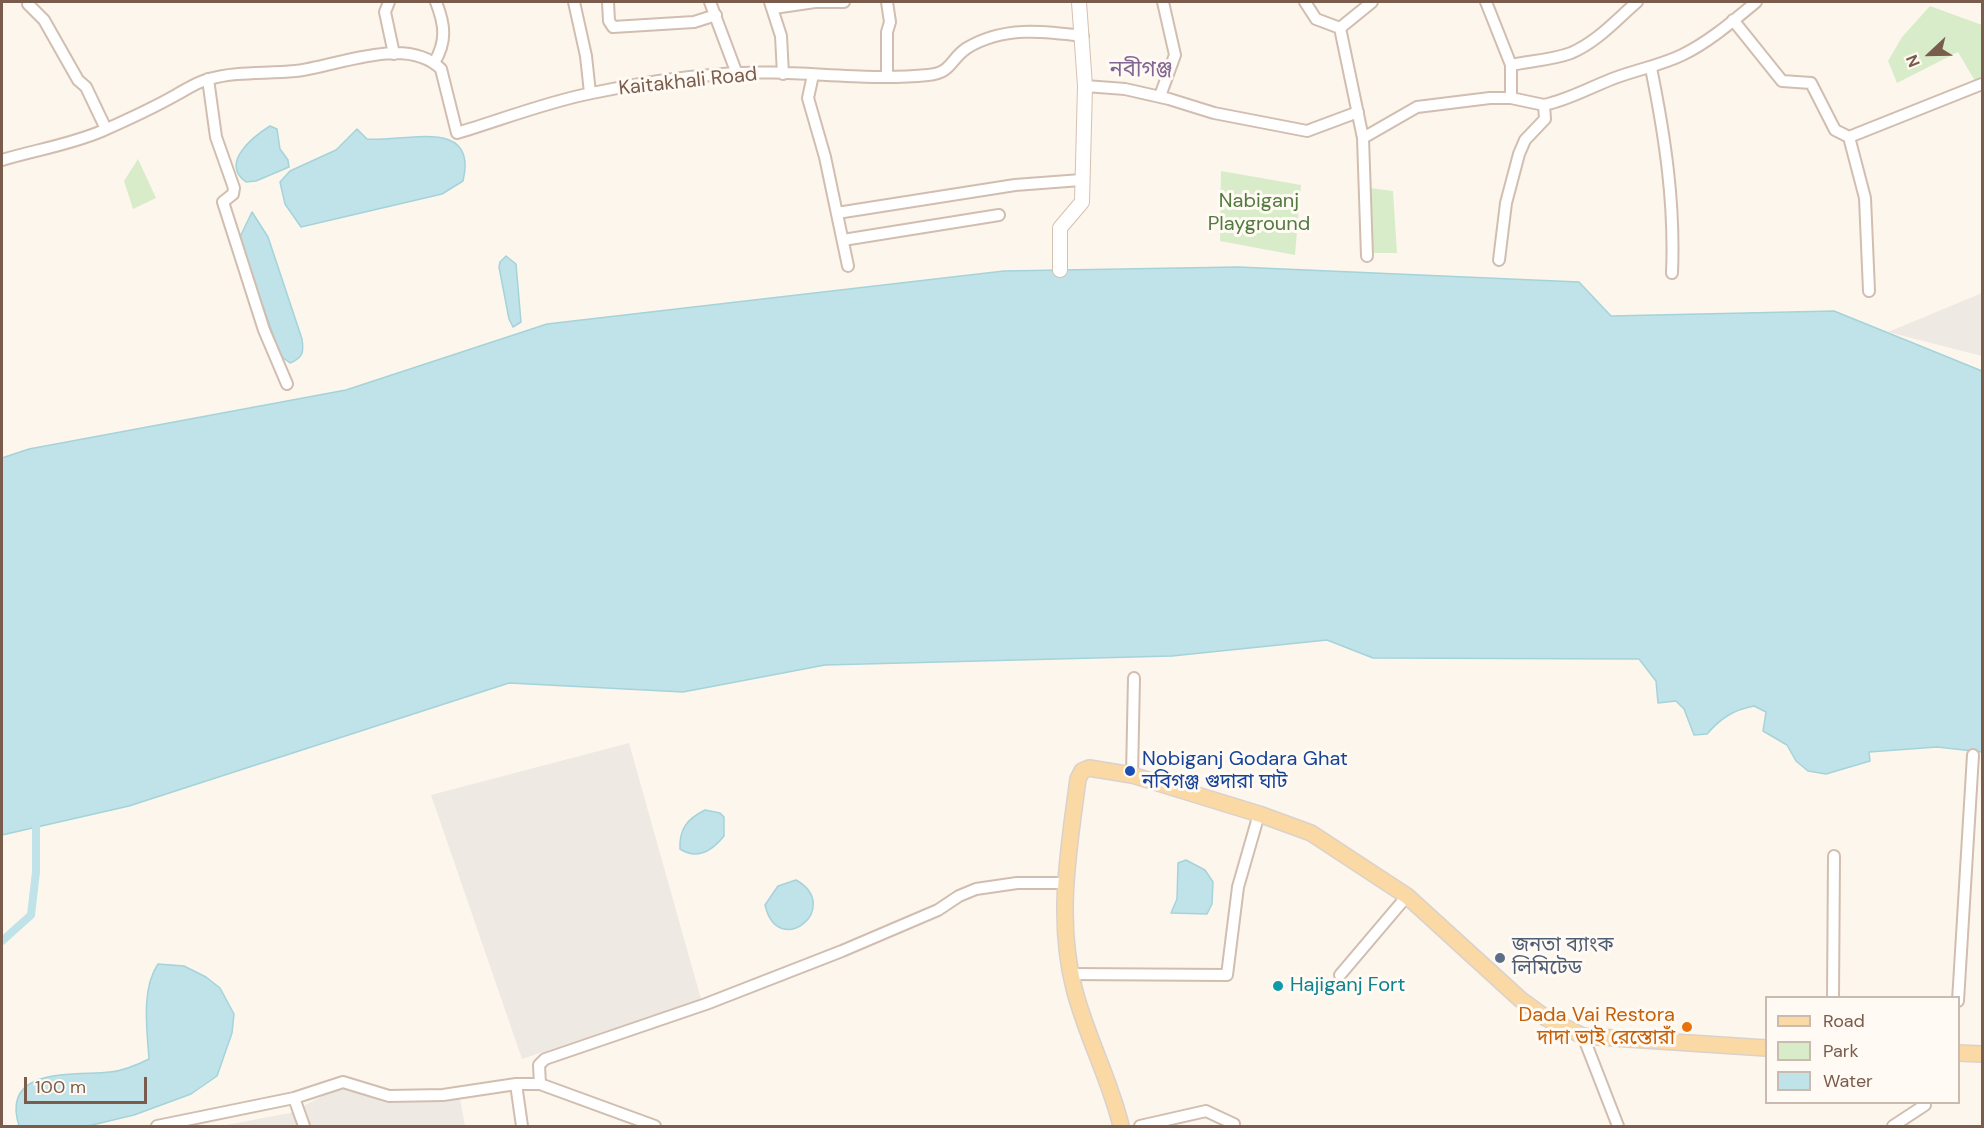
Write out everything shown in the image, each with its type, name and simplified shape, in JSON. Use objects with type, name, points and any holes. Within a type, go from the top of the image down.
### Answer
[{"type":"main road","points":[[1060,270],[1060,228],[1062,222],[1080,206],[1084,86],[1083,36],[1079,2]]},
{"type":"main road","points":[[1121,1126],[1112,1090],[1079,1006],[1071,974],[1065,883],[1078,778],[1082,771],[1098,768],[1132,775],[1259,814],[1311,833],[1407,896],[1520,999],[1546,1018],[1583,1036],[1765,1048]]},
{"type":"main road","points":[[1960,1053],[1983,1054]]},
{"type":"street","points":[[389,2],[385,12],[394,54]]},
{"type":"street","points":[[2,160],[70,144],[208,79],[259,71],[296,71],[362,56],[394,54],[420,58],[434,63],[444,42],[442,17],[436,2]]},
{"type":"street","points":[[574,2],[586,56],[590,93]]},
{"type":"street","points":[[608,2],[609,21],[613,27],[694,22],[716,15]]},
{"type":"street","points":[[710,2],[737,74]]},
{"type":"street","points":[[783,74],[781,36],[772,5],[844,2]]},
{"type":"street","points":[[887,2],[890,22],[887,32],[887,76]]},
{"type":"street","points":[[1160,96],[1175,55],[1163,2]]},
{"type":"street","points":[[1305,2],[1316,19],[1340,28]]},
{"type":"street","points":[[1340,28],[1372,2]]},
{"type":"street","points":[[1486,2],[1511,65],[1511,98]]},
{"type":"street","points":[[1511,65],[1569,54],[1602,34],[1637,2]]},
{"type":"street","points":[[1363,138],[1417,106],[1511,98],[1544,105],[1562,101],[1618,77],[1651,68],[1683,55],[1756,2]]},
{"type":"street","points":[[28,4],[44,20],[78,80],[86,87],[106,129]]},
{"type":"street","points":[[1733,20],[1782,81],[1811,83],[1832,126],[1838,132],[1849,136],[1983,84]]},
{"type":"street","points":[[1340,28],[1363,138],[1367,256]]},
{"type":"street","name":"Kaitakhali Road","points":[[434,63],[441,69],[457,134],[590,93],[737,74],[926,76],[944,72],[965,50],[978,43],[1015,32],[1037,31],[1083,36]]},
{"type":"street","points":[[1651,68],[1672,195],[1674,226],[1672,273]]},
{"type":"street","points":[[813,75],[808,98],[848,266]]},
{"type":"street","points":[[208,79],[216,137],[234,188],[233,194],[223,202],[264,330],[287,384]]},
{"type":"street","points":[[1084,86],[1125,89],[1160,96],[1214,113],[1307,132],[1358,112]]},
{"type":"street","points":[[1498,260],[1510,183],[1525,140],[1545,119],[1544,105]]},
{"type":"street","points":[[1849,136],[1865,198],[1869,291]]},
{"type":"street","points":[[837,213],[1015,185],[1081,180]]},
{"type":"street","points":[[843,240],[999,215]]},
{"type":"street","points":[[1132,775],[1134,678]]},
{"type":"street","points":[[1959,996],[1973,755]]},
{"type":"street","points":[[1071,974],[1143,973],[1224,977],[1227,975],[1238,887],[1259,814]]},
{"type":"street","points":[[1833,996],[1834,856]]},
{"type":"street","points":[[540,1084],[539,1065],[545,1059],[706,1004],[842,951],[938,910],[958,896],[976,889],[1017,883],[1065,883]]},
{"type":"street","points":[[1340,975],[1407,896]]},
{"type":"street","points":[[1583,1036],[1617,1126]]},
{"type":"street","points":[[157,1126],[294,1098],[343,1082],[388,1096],[443,1095],[516,1084],[540,1084],[655,1126]]},
{"type":"street","points":[[516,1084],[522,1126]]},
{"type":"street","points":[[294,1098],[304,1126]]},
{"type":"street","points":[[1893,1126],[1920,1106]]},
{"type":"street","points":[[1140,1126],[1206,1111],[1234,1126]]},
{"type":"shaded area","points":[[1982,293],[1982,356],[1888,332]]},
{"type":"shaded area","points":[[629,743],[701,999],[522,1059],[431,795]]},
{"type":"shaded area","points":[[340,1087],[386,1103],[460,1099],[465,1126],[221,1126],[290,1113]]},
{"type":"green space","points":[[1930,6],[1982,25],[1982,77],[1975,81],[1958,52],[1897,83],[1888,61],[1902,37]]},
{"type":"green space","points":[[138,159],[156,198],[133,209],[124,181]]},
{"type":"green space","name":"Nabiganj Playground","points":[[1221,171],[1301,185],[1295,255],[1220,241]]},
{"type":"green space","points":[[1370,188],[1393,191],[1397,253],[1371,253]]},
{"type":"water","points":[[270,126],[277,129],[280,149],[288,160],[289,167],[256,181],[246,182],[239,175],[236,167],[238,159],[248,143]]},
{"type":"water","points":[[357,129],[367,139],[434,137],[449,140],[460,147],[465,160],[463,181],[442,194],[301,227],[285,204],[280,182],[290,171],[336,150]]},
{"type":"water","points":[[252,212],[268,237],[302,339],[302,354],[290,363],[282,357],[276,343],[239,239]]},
{"type":"water","points":[[506,256],[516,264],[521,322],[513,327],[509,319],[499,267],[500,262]]},
{"type":"water","points":[[1238,267],[1579,282],[1611,316],[1834,311],[1982,371],[1982,752],[1937,747],[1869,752],[1870,761],[1826,774],[1808,771],[1796,761],[1787,745],[1763,731],[1766,712],[1754,706],[1728,716],[1717,723],[1707,734],[1694,735],[1684,709],[1676,701],[1658,703],[1656,681],[1639,659],[1373,658],[1327,640],[1172,656],[825,665],[683,692],[509,683],[129,806],[2,835],[2,458],[29,449],[346,390],[547,324],[1004,271]]},
{"type":"water","points":[[705,810],[720,813],[724,817],[724,836],[709,850],[698,854],[680,849],[685,825]]},
{"type":"water","points":[[1186,860],[1205,870],[1213,882],[1212,904],[1207,914],[1171,913],[1177,899],[1178,863]]},
{"type":"water","points":[[796,880],[809,891],[813,903],[811,915],[803,924],[793,929],[782,929],[772,921],[765,905],[778,886]]},
{"type":"water","points":[[158,964],[184,966],[206,977],[220,988],[234,1014],[232,1033],[217,1076],[191,1094],[134,1115],[88,1126],[19,1126],[16,1106],[21,1092],[31,1083],[62,1075],[120,1070],[149,1059],[146,1022],[147,997],[149,985]]},
{"type":"waterway","points":[[2,941],[31,915],[36,872],[36,816]]},
{"type":"place","name":"Nobiganj Godara Ghat নবিগঞ্জ গুদারা ঘাট","points":[[1130,771]]},
{"type":"place","name":"জনতা ব্যাংক লিমিটেড","points":[[1500,958]]},
{"type":"place","name":"Hajiganj Fort","points":[[1278,986]]},
{"type":"place","name":"Dada Vai Restora দাদা ভাই রেস্তোরাঁ","points":[[1687,1027]]},
{"type":"district","name":"নবীগঞ্জ","points":[[1141,70]]}]
